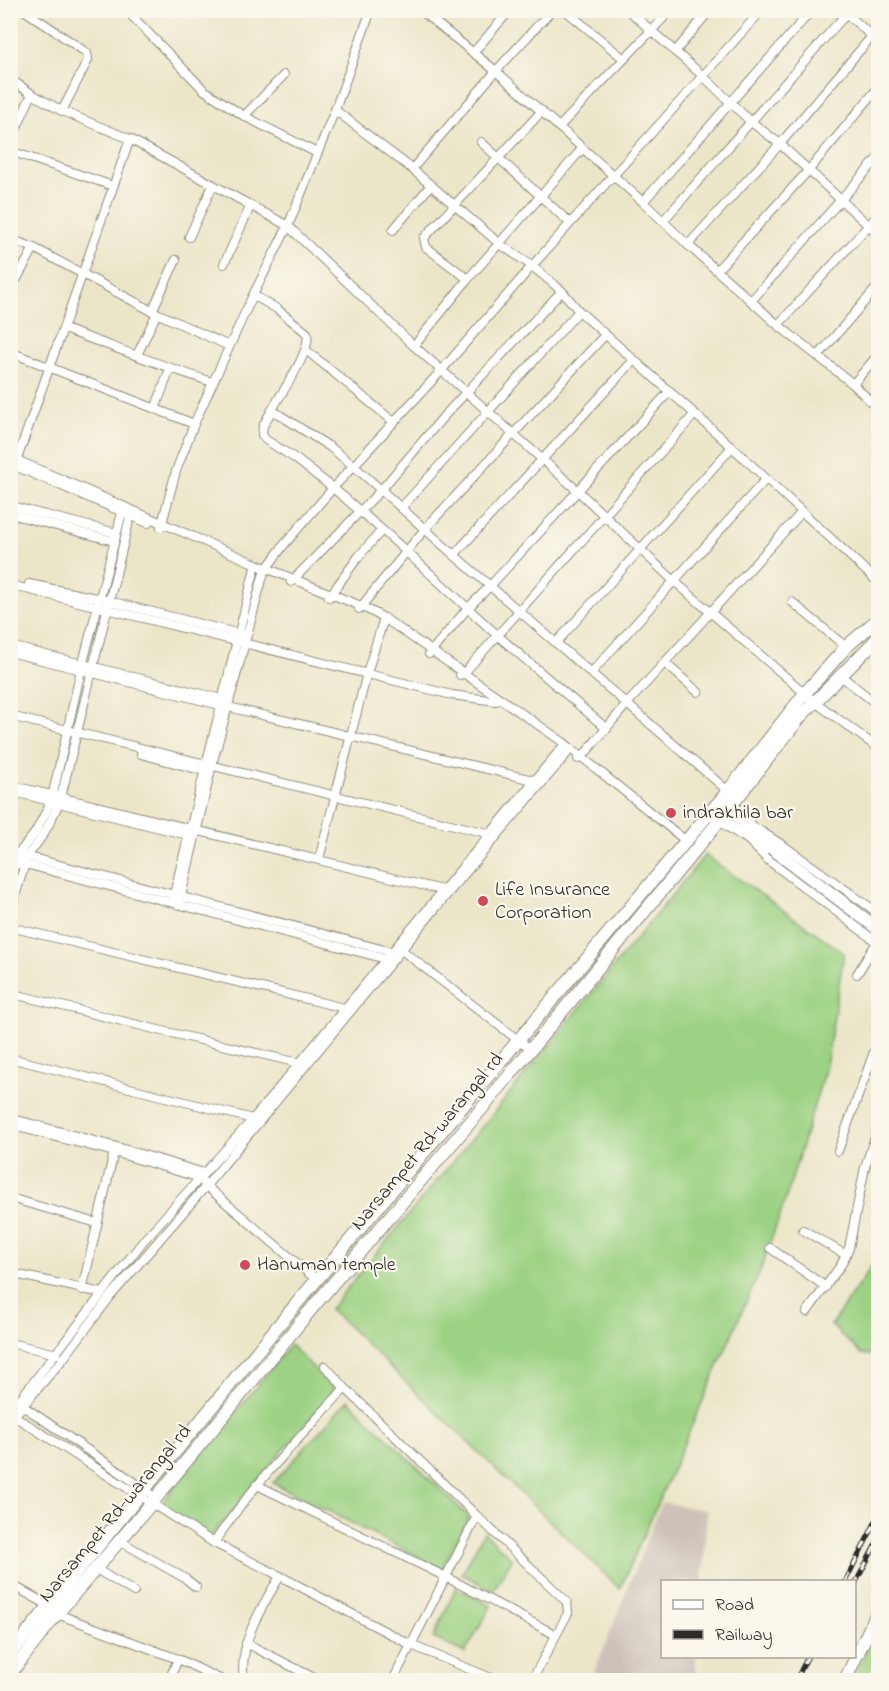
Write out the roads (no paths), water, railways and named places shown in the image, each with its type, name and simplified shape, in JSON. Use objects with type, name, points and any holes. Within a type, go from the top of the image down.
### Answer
[{"type":"main road","name":"Narsampet Rd-warangal rd","points":[[10,1674],[53,1610],[141,1492],[684,842],[719,811],[728,791],[805,693],[846,647],[879,619]]},
{"type":"main road","name":"Narsampet Rd-warangal rd","points":[[10,1654],[96,1569],[120,1541],[313,1307],[532,1049],[719,811],[801,716],[879,638]]},
{"type":"main road","points":[[719,811],[775,851],[878,938]]},
{"type":"main road","points":[[856,1658],[879,1611]]},
{"type":"main road","points":[[845,1680],[856,1658]]},
{"type":"street","points":[[24,10],[87,53],[88,60],[62,111]]},
{"type":"street","points":[[126,10],[204,90],[244,116],[317,153]]},
{"type":"street","points":[[161,526],[176,471],[194,424],[253,295],[288,226],[335,110],[371,10]]},
{"type":"street","points":[[420,10],[496,71],[778,325],[853,384],[879,409]]},
{"type":"street","points":[[473,53],[510,10]]},
{"type":"street","points":[[412,169],[552,10]]},
{"type":"street","points":[[565,10],[624,59]]},
{"type":"street","points":[[559,127],[671,10]]},
{"type":"street","points":[[675,52],[710,10]]},
{"type":"street","points":[[242,638],[265,570],[283,546],[762,10]]},
{"type":"street","points":[[643,202],[813,10]]},
{"type":"street","points":[[629,11],[703,76],[750,122],[780,144],[879,234]]},
{"type":"street","points":[[663,221],[845,12],[875,39],[688,245]]},
{"type":"street","points":[[244,116],[284,75]]},
{"type":"street","points":[[10,79],[62,111],[130,139],[288,226],[441,371],[578,491],[674,581],[815,702],[879,748]]},
{"type":"street","points":[[717,270],[808,171],[879,87]]},
{"type":"street","points":[[10,142],[32,94]]},
{"type":"street","points":[[335,110],[412,169],[500,244],[562,291],[605,335],[670,391],[879,582]]},
{"type":"street","points":[[468,279],[426,247],[424,241],[427,234],[542,111]]},
{"type":"street","points":[[130,139],[64,329],[13,462],[383,620],[566,747],[684,842]]},
{"type":"street","points":[[481,142],[570,223]]},
{"type":"street","points":[[414,346],[468,279],[582,149]]},
{"type":"street","points":[[10,151],[113,186]]},
{"type":"street","points":[[751,301],[879,158]]},
{"type":"street","points":[[189,237],[213,185]]},
{"type":"street","points":[[393,230],[431,185]]},
{"type":"street","points":[[224,264],[250,205]]},
{"type":"street","points":[[778,325],[879,215]]},
{"type":"street","points":[[10,239],[34,248],[154,312],[229,346]]},
{"type":"street","points":[[10,299],[15,282],[34,248]]},
{"type":"street","points":[[137,355],[176,260]]},
{"type":"street","points":[[818,356],[879,286]]},
{"type":"street","points":[[292,581],[381,490],[466,392],[562,291]]},
{"type":"street","points":[[253,295],[277,309],[307,333],[308,339],[306,350],[263,426],[262,435],[266,440],[296,459],[359,510],[467,609],[607,729]]},
{"type":"street","points":[[400,508],[579,310]]},
{"type":"street","points":[[64,329],[170,369],[212,382]]},
{"type":"street","points":[[359,608],[425,529],[605,335]]},
{"type":"street","points":[[306,350],[394,422]]},
{"type":"street","points":[[10,352],[194,424]]},
{"type":"street","points":[[853,384],[879,355]]},
{"type":"street","points":[[454,555],[634,360]]},
{"type":"street","points":[[155,408],[170,369]]},
{"type":"street","points":[[430,653],[467,609],[670,391]]},
{"type":"street","points":[[272,410],[330,447],[354,466],[626,705],[728,791]]},
{"type":"street","points":[[462,674],[694,415]]},
{"type":"street","points":[[556,643],[732,447]]},
{"type":"street","points":[[591,673],[766,478]]},
{"type":"street","points":[[10,506],[115,537]]},
{"type":"street","points":[[104,603],[115,537],[127,511]]},
{"type":"street","points":[[10,912],[25,861],[42,838],[56,799],[127,511]]},
{"type":"street","points":[[580,758],[802,512]]},
{"type":"street","points":[[10,514],[115,537]]},
{"type":"street","points":[[330,596],[359,556],[382,530]]},
{"type":"street","points":[[176,900],[242,638],[256,566]]},
{"type":"street","points":[[10,580],[242,638],[452,695],[496,701]]},
{"type":"street","points":[[10,585],[104,603]]},
{"type":"street","points":[[792,602],[846,647]]},
{"type":"street","points":[[320,859],[334,796],[383,620]]},
{"type":"street","points":[[10,646],[87,668],[538,781]]},
{"type":"street","points":[[10,652],[87,668]]},
{"type":"street","points":[[665,663],[698,692]]},
{"type":"street","points":[[462,674],[496,701],[566,747]]},
{"type":"street","points":[[841,676],[879,705]]},
{"type":"street","points":[[10,716],[71,734]]},
{"type":"street","points":[[10,721],[493,834]]},
{"type":"street","points":[[12,1416],[23,1406],[117,1289],[206,1186],[446,890],[566,747]]},
{"type":"street","points":[[10,785],[56,799],[192,832],[320,859],[446,890]]},
{"type":"street","points":[[10,791],[56,799]]},
{"type":"street","points":[[56,799],[35,833],[12,856],[176,900],[394,954],[532,1049]]},
{"type":"street","points":[[745,829],[784,846],[879,913]]},
{"type":"street","points":[[745,829],[768,860],[878,938],[857,974]]},
{"type":"street","points":[[10,870],[25,861]]},
{"type":"street","points":[[10,927],[344,1008]]},
{"type":"street","points":[[12,1416],[102,1293],[144,1240],[253,1119],[344,1008],[394,954]]},
{"type":"street","points":[[10,993],[299,1063]]},
{"type":"street","points":[[838,1151],[879,1041]]},
{"type":"street","points":[[10,1058],[253,1119]]},
{"type":"street","points":[[10,1118],[117,1147],[202,1176],[206,1186],[318,1281]]},
{"type":"street","points":[[10,1125],[202,1176]]},
{"type":"street","points":[[807,1312],[846,1255],[865,1167],[879,1128]]},
{"type":"street","points":[[81,1290],[114,1152]]},
{"type":"street","points":[[10,1198],[97,1223]]},
{"type":"street","points":[[803,1230],[846,1255]]},
{"type":"street","points":[[770,1248],[826,1287]]},
{"type":"street","points":[[10,1273],[102,1293]]},
{"type":"street","points":[[10,1342],[57,1354]]},
{"type":"street","points":[[325,1366],[567,1602],[568,1613],[532,1680]]},
{"type":"street","points":[[214,1543],[257,1485],[345,1388]]},
{"type":"street","points":[[23,1406],[214,1543],[280,1575],[411,1645],[496,1680]]},
{"type":"street","points":[[12,1416],[141,1492]]},
{"type":"street","points":[[257,1485],[446,1577],[556,1635]]},
{"type":"street","points":[[393,1680],[477,1516]]},
{"type":"street","points":[[120,1541],[196,1587]]},
{"type":"street","points":[[96,1569],[134,1592]]},
{"type":"street","points":[[244,1680],[246,1643],[280,1575]]},
{"type":"street","points":[[10,1584],[53,1610],[178,1659],[222,1680]]},
{"type":"street","points":[[246,1643],[318,1680]]},
{"type":"street","points":[[169,1680],[178,1659]]},
{"type":"railway","points":[[846,1580],[878,1517]]},
{"type":"railway","points":[[856,1582],[878,1540]]},
{"type":"railway","points":[[796,1680],[807,1658]]},
{"type":"place","name":"indrakhila bar","points":[[671,813]]},
{"type":"place","name":"Life Insurance Corporation","points":[[483,901]]},
{"type":"place","name":"Hanuman temple","points":[[245,1265]]}]
